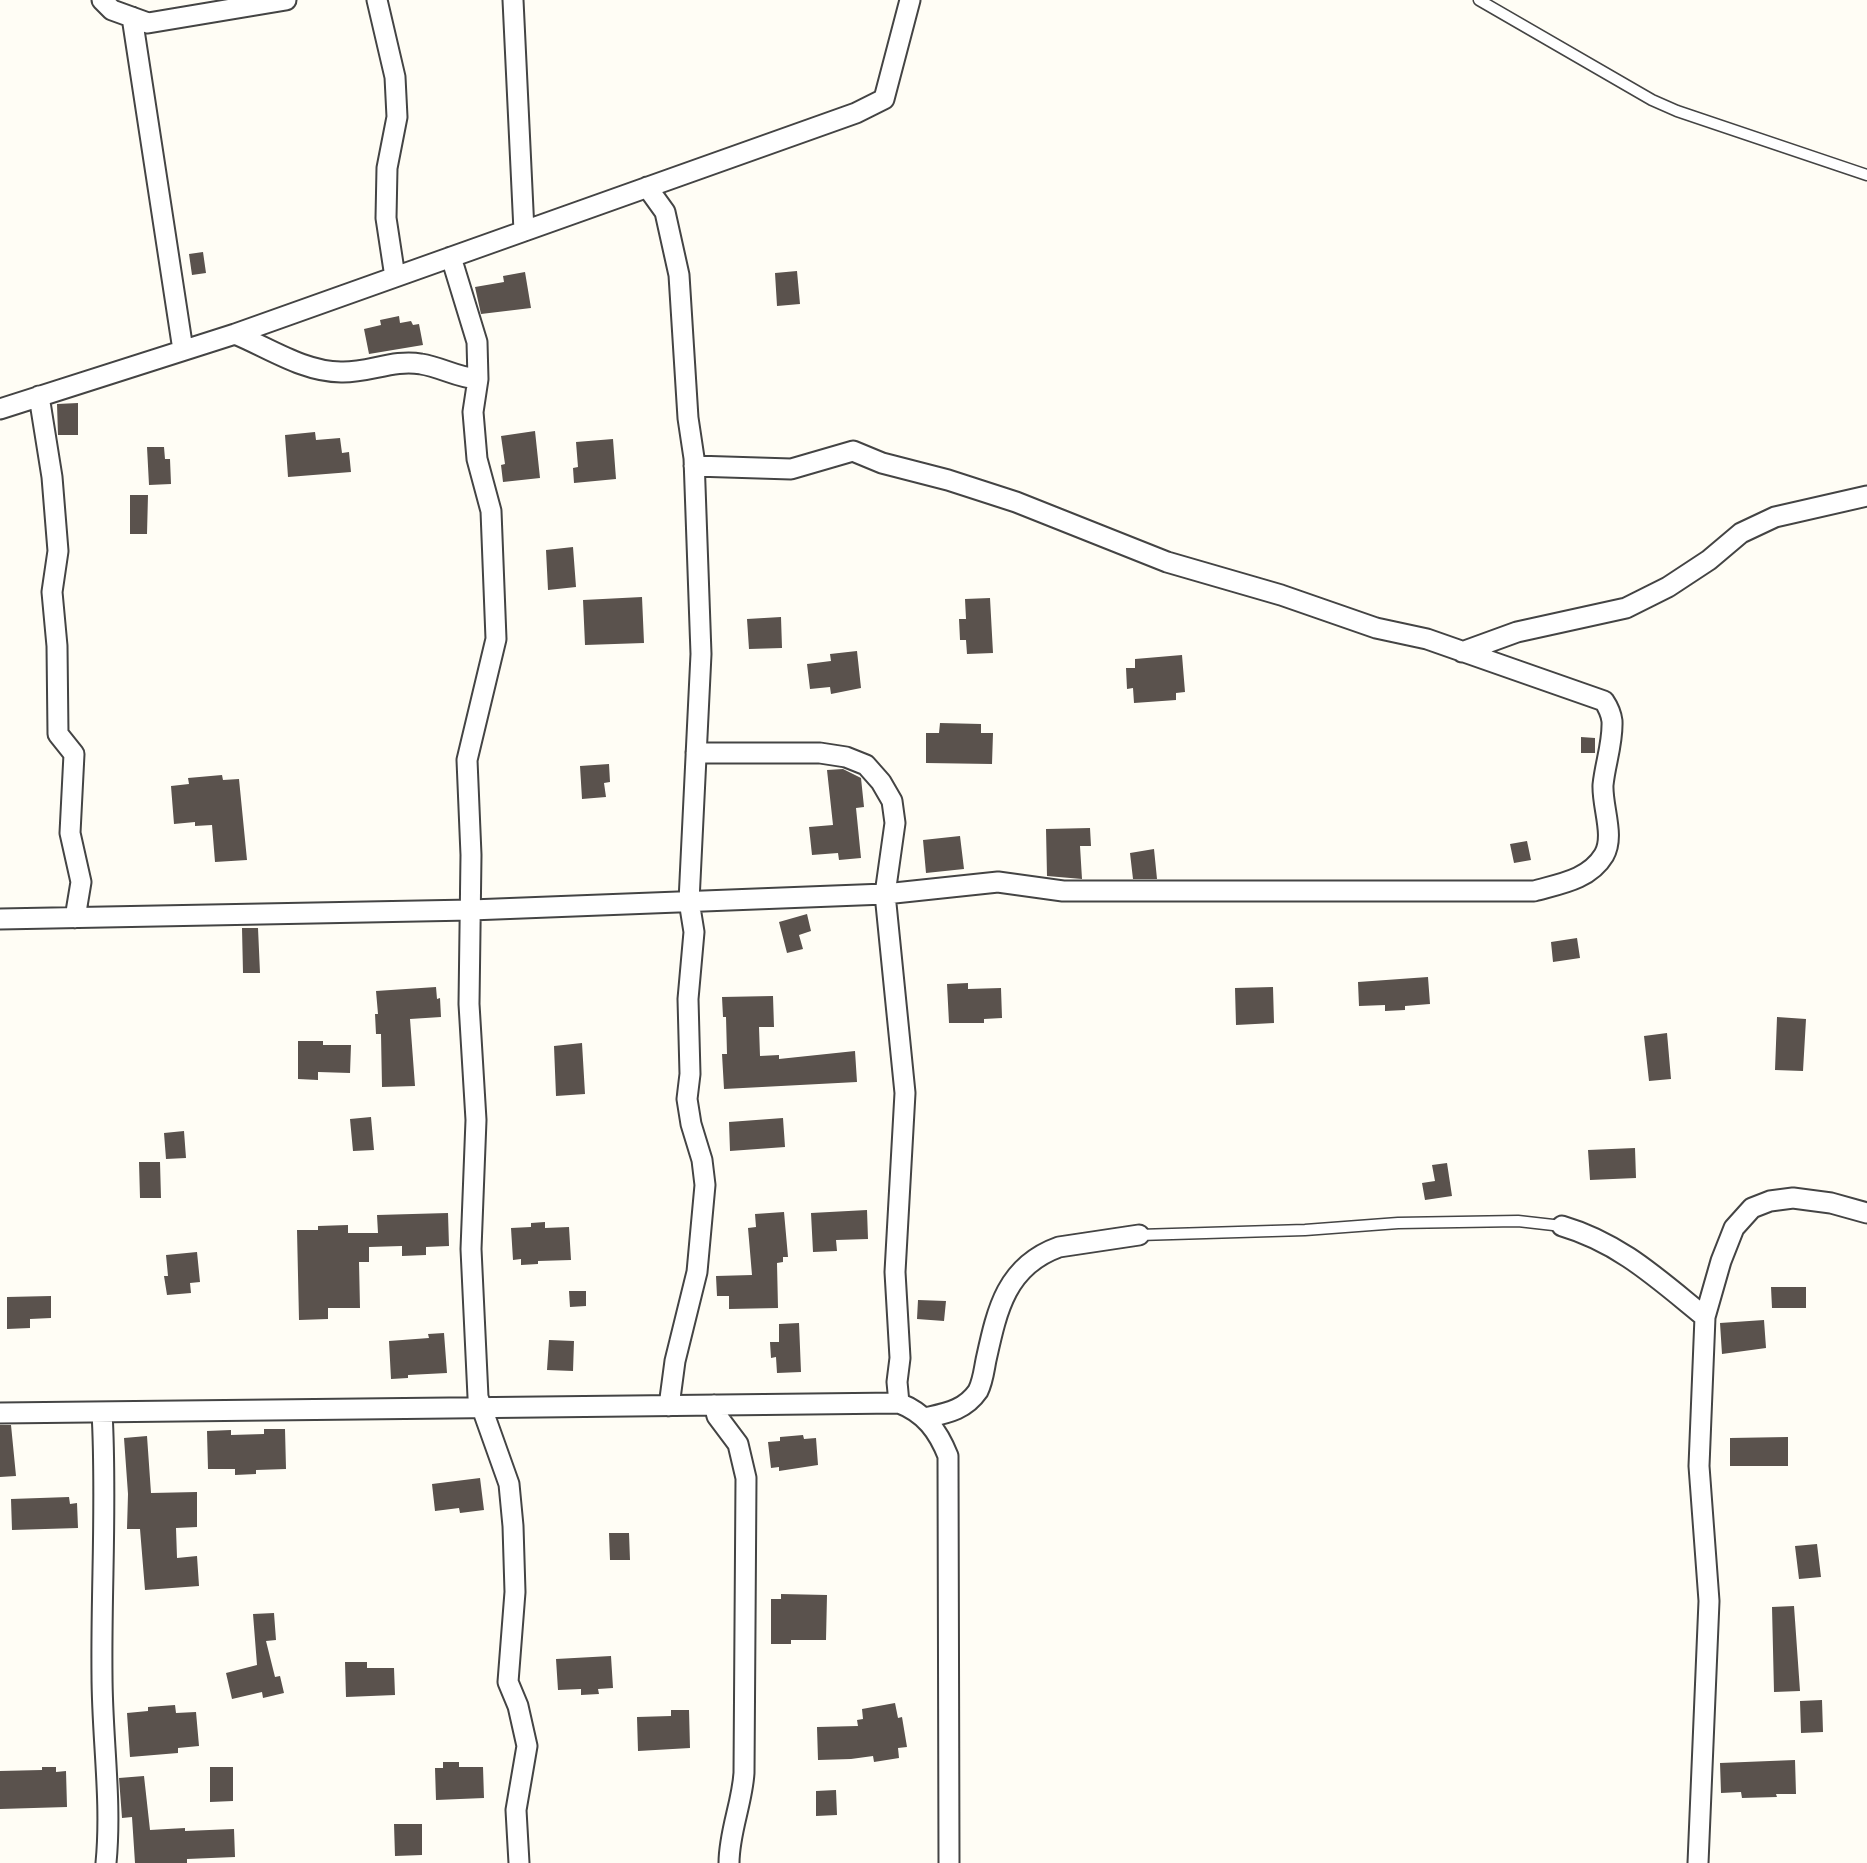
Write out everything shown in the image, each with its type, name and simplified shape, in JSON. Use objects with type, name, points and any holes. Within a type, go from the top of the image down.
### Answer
[{"type":"street","points":[[102,0],[111,10],[148,23],[217,6],[286,0]]},
{"type":"street","points":[[377,0],[395,77],[397,117],[387,168],[386,218],[395,277]]},
{"type":"street","points":[[513,0],[524,230]]},
{"type":"street","points":[[0,409],[235,334],[856,113],[884,99],[910,0]]},
{"type":"street","points":[[132,17],[183,350]]},
{"type":"street","points":[[647,187],[665,212],[679,275],[688,418],[694,466],[701,654],[689,901],[694,932],[688,999],[690,1074],[687,1099],[702,1160],[705,1185],[697,1272],[675,1361],[669,1406]]},
{"type":"street","points":[[451,257],[477,342],[478,379],[473,412],[477,458],[491,511],[496,639],[467,760],[471,910],[469,1004],[476,1119],[471,1249],[477,1387],[481,1408],[509,1484],[513,1525],[515,1592],[508,1682],[518,1706],[527,1745],[516,1810],[519,1863]]},
{"type":"street","points":[[235,334],[302,365],[324,370],[342,373],[396,363],[420,363],[466,378],[478,379]]},
{"type":"street","points":[[39,396],[58,551],[52,592],[57,646],[58,734],[74,754],[70,833],[81,882],[75,918]]},
{"type":"street","points":[[0,919],[471,910],[885,894],[998,882],[1063,891],[1534,891],[1580,878],[1597,864],[1608,845],[1604,785],[1612,717],[1604,701],[1427,639],[1376,628],[1282,595],[1167,562],[1016,502],[948,480],[882,463],[853,451],[791,469],[694,466]]},
{"type":"street","points":[[1462,652],[1517,632],[1626,608],[1668,587],[1709,560],[1741,533],[1774,517],[1867,496]]},
{"type":"street","points":[[696,753],[820,753],[846,757],[866,765],[881,782],[892,801],[895,823],[885,894],[905,1093],[895,1272],[899,1403]]},
{"type":"street","points":[[1698,1863],[1709,1601],[1699,1466],[1705,1317],[1721,1261],[1734,1228],[1752,1208],[1770,1201],[1793,1198],[1831,1203],[1867,1213]]},
{"type":"street","points":[[1562,1226],[1604,1241],[1625,1253],[1705,1317]]},
{"type":"street","points":[[925,1418],[959,1409],[968,1404],[978,1391],[1003,1297],[1025,1265],[1046,1251],[1059,1247],[1139,1235]]},
{"type":"street","points":[[0,1413],[899,1403],[913,1408],[925,1418],[940,1438],[948,1456],[949,1863]]},
{"type":"street","points":[[714,1405],[717,1416],[738,1444],[746,1478],[744,1773],[740,1805],[731,1835],[729,1863]]},
{"type":"street","points":[[102,1412],[102,1695],[109,1810],[106,1863]]},
{"type":"lane","points":[[1479,0],[1652,100],[1676,111],[1867,175]]},
{"type":"lane","points":[[1139,1235],[1305,1230],[1398,1223],[1518,1221],[1562,1226]]},
{"type":"building","points":[[203,252],[206,273],[192,275],[189,254]]},
{"type":"building","points":[[797,271],[800,304],[777,306],[775,273]]},
{"type":"building","points":[[525,272],[531,308],[481,314],[475,287],[504,282],[503,276]]},
{"type":"building","points":[[399,316],[400,323],[411,321],[413,325],[419,324],[423,345],[369,354],[364,329],[381,325],[380,320]]},
{"type":"building","points":[[78,403],[78,435],[58,435],[57,404]]},
{"type":"building","points":[[535,431],[540,478],[503,482],[501,465],[505,464],[501,436]]},
{"type":"building","points":[[315,432],[316,440],[340,438],[342,453],[349,452],[351,472],[288,477],[285,435]]},
{"type":"building","points":[[613,439],[616,479],[574,483],[573,468],[578,467],[576,442]]},
{"type":"building","points":[[147,447],[164,447],[165,459],[170,459],[171,484],[149,485]]},
{"type":"building","points":[[130,495],[148,495],[147,534],[130,534]]},
{"type":"building","points":[[573,547],[576,587],[548,590],[546,550]]},
{"type":"building","points":[[642,597],[644,643],[585,645],[583,600]]},
{"type":"building","points":[[990,598],[993,653],[967,654],[966,640],[960,640],[959,619],[966,619],[965,599]]},
{"type":"building","points":[[781,617],[782,648],[749,649],[747,619]]},
{"type":"building","points":[[857,651],[861,688],[831,694],[830,687],[810,689],[807,664],[831,661],[830,654]]},
{"type":"building","points":[[1182,655],[1185,692],[1176,693],[1176,700],[1134,703],[1133,688],[1127,689],[1126,668],[1135,668],[1135,659]]},
{"type":"building","points":[[940,723],[981,724],[981,733],[993,733],[992,764],[926,763],[926,733],[939,733]]},
{"type":"building","points":[[1581,737],[1595,738],[1595,753],[1581,753]]},
{"type":"building","points":[[609,764],[610,782],[604,783],[606,797],[582,799],[580,766]]},
{"type":"building","points":[[843,769],[861,778],[864,807],[856,808],[861,858],[839,860],[838,853],[812,855],[809,827],[833,825],[827,770]]},
{"type":"building","points":[[222,775],[223,780],[239,779],[247,860],[215,862],[212,825],[195,826],[195,822],[174,824],[171,786],[189,784],[188,778]]},
{"type":"building","points":[[1090,828],[1091,846],[1080,846],[1082,879],[1047,876],[1046,829]]},
{"type":"building","points":[[960,836],[964,869],[926,873],[923,840]]},
{"type":"building","points":[[1527,841],[1531,860],[1514,863],[1510,844]]},
{"type":"building","points":[[1154,849],[1157,879],[1133,879],[1130,853]]},
{"type":"building","points":[[807,914],[811,931],[799,935],[803,949],[787,953],[779,922]]},
{"type":"building","points":[[242,928],[258,928],[260,973],[243,973]]},
{"type":"building","points":[[1577,938],[1580,958],[1553,962],[1551,942]]},
{"type":"building","points":[[1428,977],[1430,1004],[1385,1011],[1385,1005],[1359,1006],[1358,982]]},
{"type":"building","points":[[968,983],[968,989],[1001,988],[1002,1018],[984,1019],[984,1023],[949,1023],[947,984]]},
{"type":"building","points":[[436,987],[437,999],[440,998],[441,1017],[410,1019],[415,1086],[382,1087],[381,1034],[376,1034],[376,991]]},
{"type":"building","points":[[1273,987],[1274,1023],[1236,1025],[1235,988]]},
{"type":"building","points":[[773,996],[774,1027],[759,1027],[760,1056],[779,1055],[779,1059],[855,1051],[857,1082],[724,1089],[722,1054],[727,1054],[726,1017],[723,1017],[722,997]]},
{"type":"building","points":[[1777,1017],[1806,1019],[1803,1071],[1775,1070]]},
{"type":"building","points":[[1667,1033],[1671,1079],[1649,1081],[1644,1036]]},
{"type":"building","points":[[298,1041],[323,1041],[323,1045],[351,1045],[350,1073],[318,1072],[318,1080],[298,1079]]},
{"type":"building","points":[[582,1043],[585,1094],[556,1096],[554,1046]]},
{"type":"building","points":[[371,1117],[374,1150],[353,1151],[350,1119]]},
{"type":"building","points":[[783,1118],[785,1147],[730,1151],[729,1122]]},
{"type":"building","points":[[184,1131],[186,1158],[166,1159],[164,1133]]},
{"type":"building","points":[[1635,1148],[1636,1178],[1590,1180],[1588,1150]]},
{"type":"building","points":[[139,1162],[160,1162],[161,1198],[140,1198]]},
{"type":"building","points":[[1447,1163],[1452,1196],[1425,1200],[1422,1183],[1435,1181],[1432,1165]]},
{"type":"building","points":[[867,1210],[868,1239],[836,1240],[837,1251],[813,1252],[811,1213]]},
{"type":"building","points":[[784,1212],[788,1257],[783,1257],[783,1262],[777,1263],[778,1308],[729,1309],[729,1296],[717,1296],[716,1276],[752,1275],[748,1228],[756,1227],[755,1214]]},
{"type":"building","points":[[448,1213],[449,1246],[426,1247],[426,1255],[402,1256],[402,1246],[369,1247],[369,1262],[359,1262],[360,1308],[328,1308],[328,1319],[299,1320],[297,1230],[348,1225],[348,1233],[378,1233],[377,1215]]},
{"type":"building","points":[[545,1222],[545,1228],[569,1227],[571,1260],[538,1261],[538,1264],[521,1265],[521,1259],[513,1260],[511,1228],[531,1227],[531,1223]]},
{"type":"building","points":[[197,1252],[200,1282],[190,1283],[191,1293],[167,1295],[164,1276],[168,1276],[166,1255]]},
{"type":"building","points":[[1771,1287],[1806,1287],[1806,1308],[1772,1308]]},
{"type":"building","points":[[569,1291],[586,1291],[586,1306],[570,1307]]},
{"type":"building","points":[[51,1296],[51,1318],[30,1319],[30,1328],[7,1329],[7,1297]]},
{"type":"building","points":[[918,1300],[946,1301],[944,1321],[917,1319]]},
{"type":"building","points":[[1764,1320],[1766,1348],[1722,1354],[1720,1323]]},
{"type":"building","points":[[799,1323],[801,1372],[777,1373],[776,1357],[771,1358],[770,1342],[779,1342],[779,1324]]},
{"type":"building","points":[[444,1333],[447,1373],[408,1375],[408,1378],[391,1379],[389,1341],[429,1338],[428,1334]]},
{"type":"building","points":[[549,1340],[574,1341],[573,1371],[547,1370]]},
{"type":"building","points":[[0,1425],[11,1425],[16,1476],[0,1477]]},
{"type":"building","points":[[264,1429],[285,1429],[286,1469],[256,1470],[256,1474],[235,1475],[235,1469],[208,1469],[207,1431],[231,1430],[231,1435],[264,1434]]},
{"type":"building","points":[[803,1435],[804,1439],[816,1438],[818,1465],[779,1471],[779,1467],[771,1468],[768,1442],[780,1441],[780,1437]]},
{"type":"building","points":[[147,1436],[151,1493],[197,1492],[197,1527],[176,1528],[177,1558],[197,1556],[199,1586],[145,1590],[140,1529],[127,1529],[128,1494],[124,1438]]},
{"type":"building","points":[[1788,1437],[1788,1466],[1730,1466],[1730,1438]]},
{"type":"building","points":[[480,1478],[484,1510],[460,1513],[459,1508],[435,1511],[432,1484]]},
{"type":"building","points":[[69,1497],[70,1504],[77,1503],[78,1528],[12,1530],[11,1499]]},
{"type":"building","points":[[609,1533],[629,1533],[630,1560],[610,1560]]},
{"type":"building","points":[[1817,1544],[1821,1577],[1799,1579],[1795,1546]]},
{"type":"building","points":[[781,1594],[827,1595],[826,1640],[791,1640],[791,1644],[771,1644],[771,1599],[781,1599]]},
{"type":"building","points":[[1794,1606],[1800,1691],[1774,1692],[1772,1607]]},
{"type":"building","points":[[274,1613],[276,1640],[266,1641],[275,1677],[280,1676],[284,1693],[263,1698],[262,1692],[232,1699],[226,1673],[257,1665],[253,1614]]},
{"type":"building","points":[[611,1656],[613,1688],[598,1689],[599,1694],[581,1695],[581,1689],[558,1690],[556,1659]]},
{"type":"building","points":[[345,1662],[367,1662],[367,1668],[394,1668],[395,1695],[346,1697]]},
{"type":"building","points":[[1822,1700],[1823,1732],[1801,1733],[1800,1701]]},
{"type":"building","points":[[895,1703],[898,1718],[902,1717],[907,1747],[898,1748],[899,1758],[874,1762],[873,1756],[818,1760],[817,1727],[858,1726],[857,1720],[863,1719],[862,1709]]},
{"type":"building","points":[[175,1705],[176,1713],[196,1712],[199,1746],[178,1748],[178,1753],[130,1757],[127,1713],[148,1711],[148,1707]]},
{"type":"building","points":[[671,1710],[689,1710],[690,1748],[638,1751],[637,1717],[671,1716]]},
{"type":"building","points":[[1795,1760],[1796,1794],[1742,1798],[1741,1792],[1721,1793],[1720,1763]]},
{"type":"building","points":[[443,1762],[459,1762],[459,1767],[483,1767],[484,1798],[436,1800],[435,1768],[443,1768]]},
{"type":"building","points":[[42,1767],[56,1767],[56,1772],[66,1771],[67,1807],[0,1809],[0,1771],[42,1770]]},
{"type":"building","points":[[210,1767],[233,1767],[233,1801],[210,1802]]},
{"type":"building","points":[[144,1776],[150,1830],[234,1829],[235,1857],[187,1859],[187,1863],[135,1863],[132,1817],[122,1818],[119,1778]]},
{"type":"building","points":[[836,1790],[837,1815],[816,1816],[816,1791]]},
{"type":"building","points":[[394,1824],[422,1824],[422,1855],[395,1856]]}]
